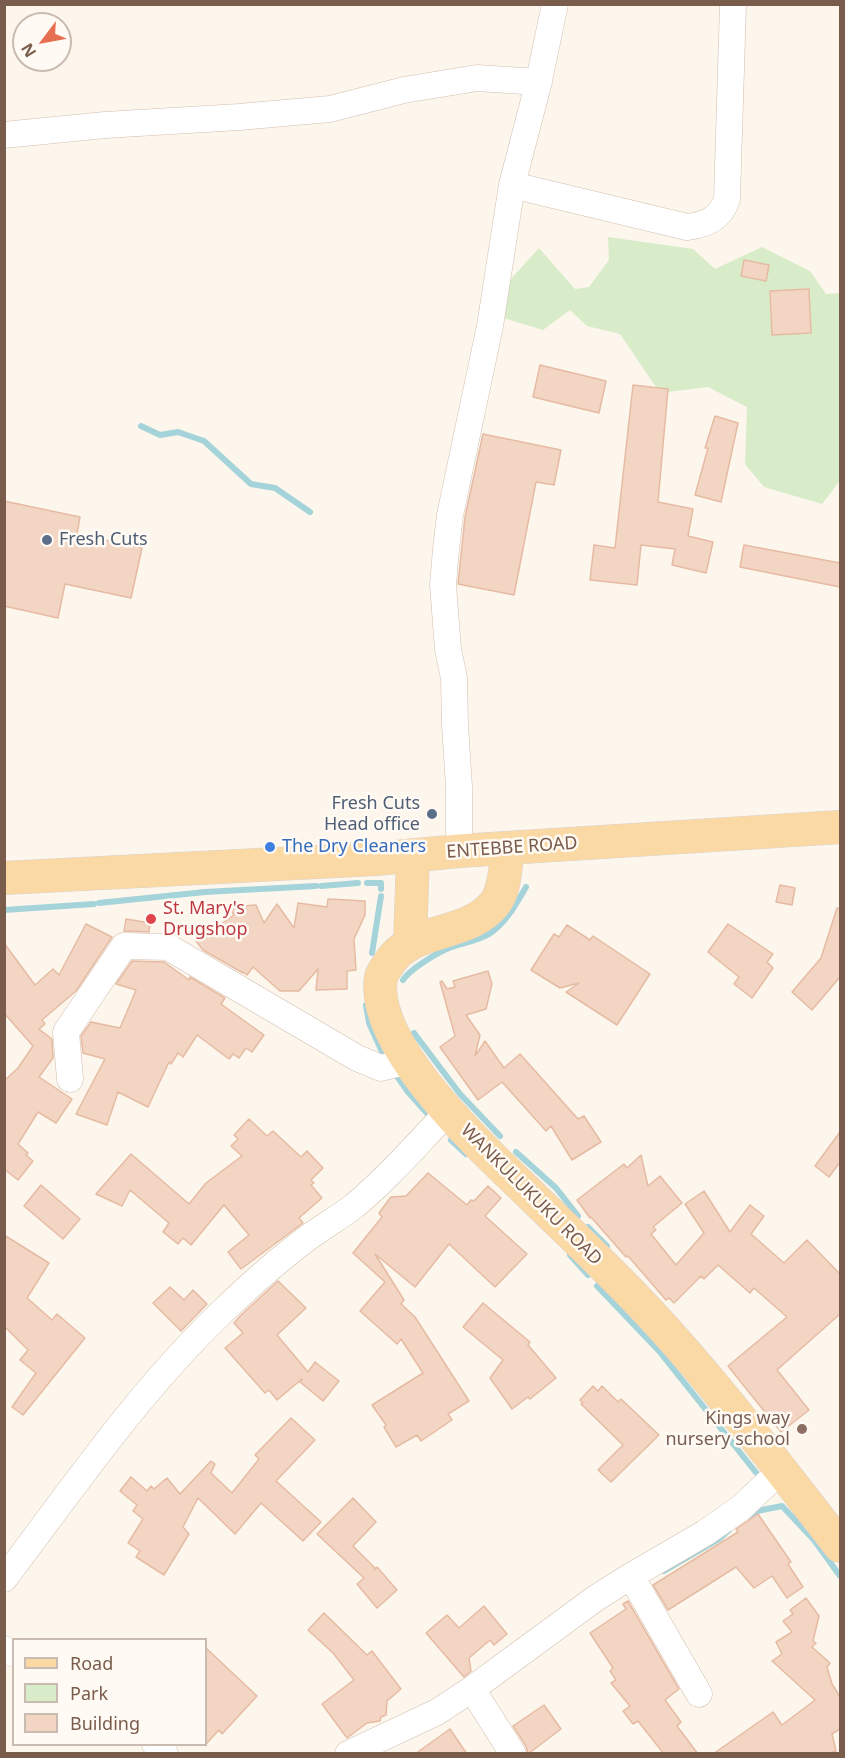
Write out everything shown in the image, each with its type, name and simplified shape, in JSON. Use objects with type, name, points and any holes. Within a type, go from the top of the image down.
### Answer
[{"type":"main road","name":"ENTEBBE ROAD","points":[[4,878],[413,856],[459,851],[840,827]]},
{"type":"main road","name":"WANKULUKUKU ROAD","points":[[508,849],[502,889],[496,903],[475,921],[418,940],[393,956],[381,976],[382,1000],[396,1040],[447,1113],[644,1306],[781,1470],[840,1546]]},
{"type":"main road","points":[[413,856],[418,940]]},
{"type":"street","points":[[459,851],[459,787],[454,678],[448,649],[443,585],[450,515],[490,326],[512,185],[539,82],[555,4]]},
{"type":"street","points":[[512,185],[687,227],[700,226],[718,216],[724,209],[727,199],[733,4]]},
{"type":"street","points":[[4,135],[105,124],[239,117],[330,109],[404,90],[477,78],[539,82]]},
{"type":"street","points":[[70,1079],[66,1032],[124,946],[168,947],[357,1058],[381,1068],[409,1061]]},
{"type":"street","points":[[4,1579],[85,1472],[179,1355],[270,1269],[354,1205],[385,1177],[447,1113]]},
{"type":"street","points":[[348,1754],[437,1712],[596,1598],[705,1533],[742,1508],[781,1470]]},
{"type":"street","points":[[632,1576],[699,1694]]},
{"type":"street","points":[[472,1689],[513,1754]]},
{"type":"green space","points":[[608,237],[693,249],[715,269],[762,247],[810,271],[826,294],[840,293],[840,482],[822,504],[764,487],[745,464],[747,407],[708,387],[660,393],[620,334],[587,326],[570,310],[543,330],[500,317],[500,291],[539,248],[575,289],[589,287],[609,260]]},
{"type":"building","points":[[744,260],[769,265],[766,281],[741,276]]},
{"type":"building","points":[[809,289],[811,333],[772,335],[770,291]]},
{"type":"building","points":[[540,365],[606,381],[599,413],[533,397]]},
{"type":"building","points":[[633,385],[668,389],[658,502],[693,509],[688,536],[713,542],[706,573],[672,565],[675,549],[641,545],[637,585],[590,580],[594,545],[615,548]]},
{"type":"building","points":[[715,416],[738,423],[721,502],[695,495],[708,448],[705,448]]},
{"type":"building","points":[[483,434],[561,450],[554,485],[536,482],[514,595],[458,584],[465,517]]},
{"type":"building","points":[[4,501],[80,517],[77,534],[142,548],[131,598],[65,584],[58,618],[4,606]]},
{"type":"building","points":[[744,545],[840,563],[840,587],[740,567]]},
{"type":"building","points":[[780,885],[795,888],[792,905],[776,902]]},
{"type":"building","points":[[328,899],[365,901],[365,915],[354,939],[356,970],[347,971],[347,989],[316,990],[318,969],[299,991],[280,991],[253,967],[247,975],[203,950],[196,941],[234,915],[229,907],[256,905],[264,923],[277,904],[294,928],[298,903],[327,907]]},
{"type":"building","points":[[837,908],[840,909],[840,977],[812,1010],[792,992],[821,958]]},
{"type":"building","points":[[126,919],[150,923],[149,932],[124,931]]},
{"type":"building","points":[[86,924],[112,937],[76,991],[42,1020],[45,1024],[39,1029],[52,1039],[53,1058],[39,1077],[72,1099],[56,1123],[38,1112],[18,1144],[33,1161],[18,1180],[4,1169],[4,1081],[18,1068],[33,1046],[4,1013],[4,943],[35,985],[53,969],[59,975]]},
{"type":"building","points":[[728,924],[773,954],[767,962],[773,968],[752,998],[734,984],[739,977],[708,952]]},
{"type":"building","points":[[567,925],[590,940],[593,936],[650,974],[617,1025],[566,992],[579,983],[560,988],[531,970],[554,934],[559,937]]},
{"type":"building","points":[[132,961],[164,962],[189,980],[190,977],[225,998],[221,1004],[264,1035],[252,1052],[246,1048],[239,1058],[233,1054],[229,1059],[197,1035],[183,1057],[178,1053],[171,1064],[169,1062],[148,1107],[118,1092],[107,1125],[76,1114],[105,1059],[83,1053],[81,1036],[91,1022],[120,1028],[136,990],[116,984]]},
{"type":"building","points":[[488,971],[492,984],[486,1009],[466,1015],[480,1035],[475,1056],[485,1041],[504,1068],[520,1054],[578,1119],[584,1116],[601,1142],[572,1160],[551,1126],[546,1131],[502,1082],[478,1100],[440,1047],[455,1036],[440,982],[442,981],[447,989],[455,987],[453,981]]},
{"type":"building","points":[[249,1119],[267,1136],[273,1131],[301,1157],[307,1151],[323,1168],[311,1180],[314,1183],[311,1185],[322,1198],[299,1218],[303,1223],[241,1269],[228,1252],[249,1235],[224,1205],[191,1245],[183,1238],[178,1244],[163,1232],[169,1223],[130,1190],[122,1206],[96,1194],[131,1154],[189,1204],[206,1183],[242,1156],[231,1146],[238,1139],[234,1135]]},
{"type":"building","points":[[840,1132],[840,1162],[829,1177],[815,1166]]},
{"type":"building","points":[[641,1155],[648,1186],[660,1176],[682,1203],[653,1227],[656,1230],[651,1234],[676,1265],[704,1233],[685,1204],[704,1191],[730,1232],[750,1205],[764,1216],[751,1234],[784,1263],[807,1240],[840,1274],[840,1314],[777,1370],[809,1410],[781,1432],[728,1366],[787,1317],[754,1288],[750,1293],[718,1265],[704,1279],[701,1276],[674,1303],[669,1298],[666,1300],[628,1256],[626,1257],[590,1218],[577,1200],[624,1164],[627,1168]]},
{"type":"building","points":[[428,1173],[467,1205],[488,1186],[501,1198],[485,1216],[527,1254],[495,1287],[449,1244],[415,1287],[375,1254],[404,1300],[401,1304],[415,1317],[469,1401],[448,1414],[452,1420],[421,1441],[417,1435],[396,1447],[384,1427],[386,1425],[372,1405],[423,1373],[401,1339],[397,1344],[360,1311],[385,1282],[353,1253],[382,1217],[379,1213],[391,1197],[406,1196]]},
{"type":"building","points":[[41,1185],[80,1219],[63,1239],[24,1206]]},
{"type":"building","points":[[4,1235],[49,1263],[27,1298],[52,1320],[57,1314],[85,1338],[23,1415],[12,1407],[36,1373],[20,1360],[28,1350],[4,1326]]},
{"type":"building","points":[[278,1281],[306,1308],[277,1335],[308,1372],[315,1362],[339,1381],[323,1401],[300,1382],[302,1379],[277,1400],[269,1390],[265,1393],[225,1348],[243,1333],[234,1323]]},
{"type":"building","points":[[170,1287],[184,1300],[193,1290],[207,1304],[181,1331],[153,1303]]},
{"type":"building","points":[[483,1303],[530,1342],[528,1345],[556,1378],[530,1399],[528,1397],[512,1409],[490,1378],[503,1360],[463,1327]]},
{"type":"building","points":[[593,1386],[598,1391],[602,1386],[618,1402],[621,1399],[659,1435],[611,1482],[598,1470],[623,1445],[581,1404],[583,1403],[580,1400]]},
{"type":"building","points":[[291,1418],[315,1440],[276,1481],[321,1522],[303,1541],[261,1503],[235,1534],[198,1498],[183,1527],[189,1534],[164,1575],[136,1557],[140,1551],[128,1543],[143,1519],[133,1511],[137,1505],[120,1491],[131,1477],[147,1491],[151,1486],[154,1489],[167,1478],[180,1494],[211,1461],[215,1464],[211,1473],[232,1493],[259,1459],[255,1455]]},
{"type":"building","points":[[353,1498],[376,1522],[353,1546],[375,1568],[374,1570],[377,1567],[397,1590],[377,1608],[357,1584],[364,1578],[317,1534]]},
{"type":"building","points":[[758,1514],[791,1562],[788,1564],[803,1587],[787,1598],[772,1576],[754,1588],[736,1567],[668,1610],[653,1585],[738,1532],[736,1529]]},
{"type":"building","points":[[806,1598],[819,1616],[813,1641],[816,1643],[812,1647],[830,1663],[827,1667],[832,1684],[840,1697],[840,1729],[832,1734],[836,1751],[828,1754],[713,1754],[773,1712],[782,1725],[815,1700],[772,1661],[782,1654],[776,1642],[792,1632],[783,1621],[793,1614],[790,1610]]},
{"type":"building","points":[[628,1601],[679,1689],[665,1700],[681,1722],[677,1726],[698,1754],[664,1754],[638,1721],[633,1724],[623,1711],[630,1706],[611,1683],[616,1680],[610,1671],[613,1668],[590,1633],[626,1609],[623,1604]]},
{"type":"building","points":[[484,1606],[507,1634],[494,1645],[490,1640],[469,1658],[471,1671],[464,1677],[426,1633],[447,1615],[459,1628]]},
{"type":"building","points":[[324,1613],[367,1655],[372,1651],[401,1689],[387,1701],[386,1715],[381,1717],[380,1721],[367,1723],[347,1738],[322,1704],[354,1680],[333,1653],[308,1630]]},
{"type":"building","points":[[207,1649],[257,1696],[222,1734],[219,1730],[207,1743]]},
{"type":"building","points":[[544,1705],[561,1729],[528,1754],[526,1746],[513,1726]]},
{"type":"building","points":[[450,1729],[467,1754],[415,1754]]},
{"type":"waterway","points":[[141,426],[160,435],[178,432],[204,441],[251,484],[275,488],[310,512]]},
{"type":"waterway","points":[[321,886],[358,883]]},
{"type":"waterway","points":[[367,883],[381,883],[381,889]]},
{"type":"waterway","points":[[99,903],[205,892],[316,886]]},
{"type":"waterway","points":[[403,980],[417,966],[449,948],[495,930],[510,913],[526,887]]},
{"type":"waterway","points":[[372,953],[381,896]]},
{"type":"waterway","points":[[4,910],[94,904]]},
{"type":"waterway","points":[[366,1005],[369,1023],[384,1056]]},
{"type":"waterway","points":[[414,1033],[460,1094],[500,1136]]},
{"type":"waterway","points":[[394,1072],[433,1120]]},
{"type":"waterway","points":[[451,1140],[466,1154]]},
{"type":"waterway","points":[[516,1152],[556,1188],[578,1216]]},
{"type":"waterway","points":[[588,1227],[607,1246]]},
{"type":"waterway","points":[[570,1255],[588,1275]]},
{"type":"waterway","points":[[597,1286],[659,1351],[762,1480]]},
{"type":"waterway","points":[[749,1516],[757,1511],[782,1506],[814,1540],[840,1576]]},
{"type":"waterway","points":[[664,1571],[719,1539],[729,1530]]},
{"type":"place","name":"Fresh Cuts","points":[[47,540]]},
{"type":"place","name":"Fresh Cuts Head office","points":[[432,814]]},
{"type":"place","name":"The Dry Cleaners","points":[[270,847]]},
{"type":"place","name":"St. Mary's Drugshop","points":[[151,919]]},
{"type":"place","name":"Kings way nursery school","points":[[802,1429]]}]
